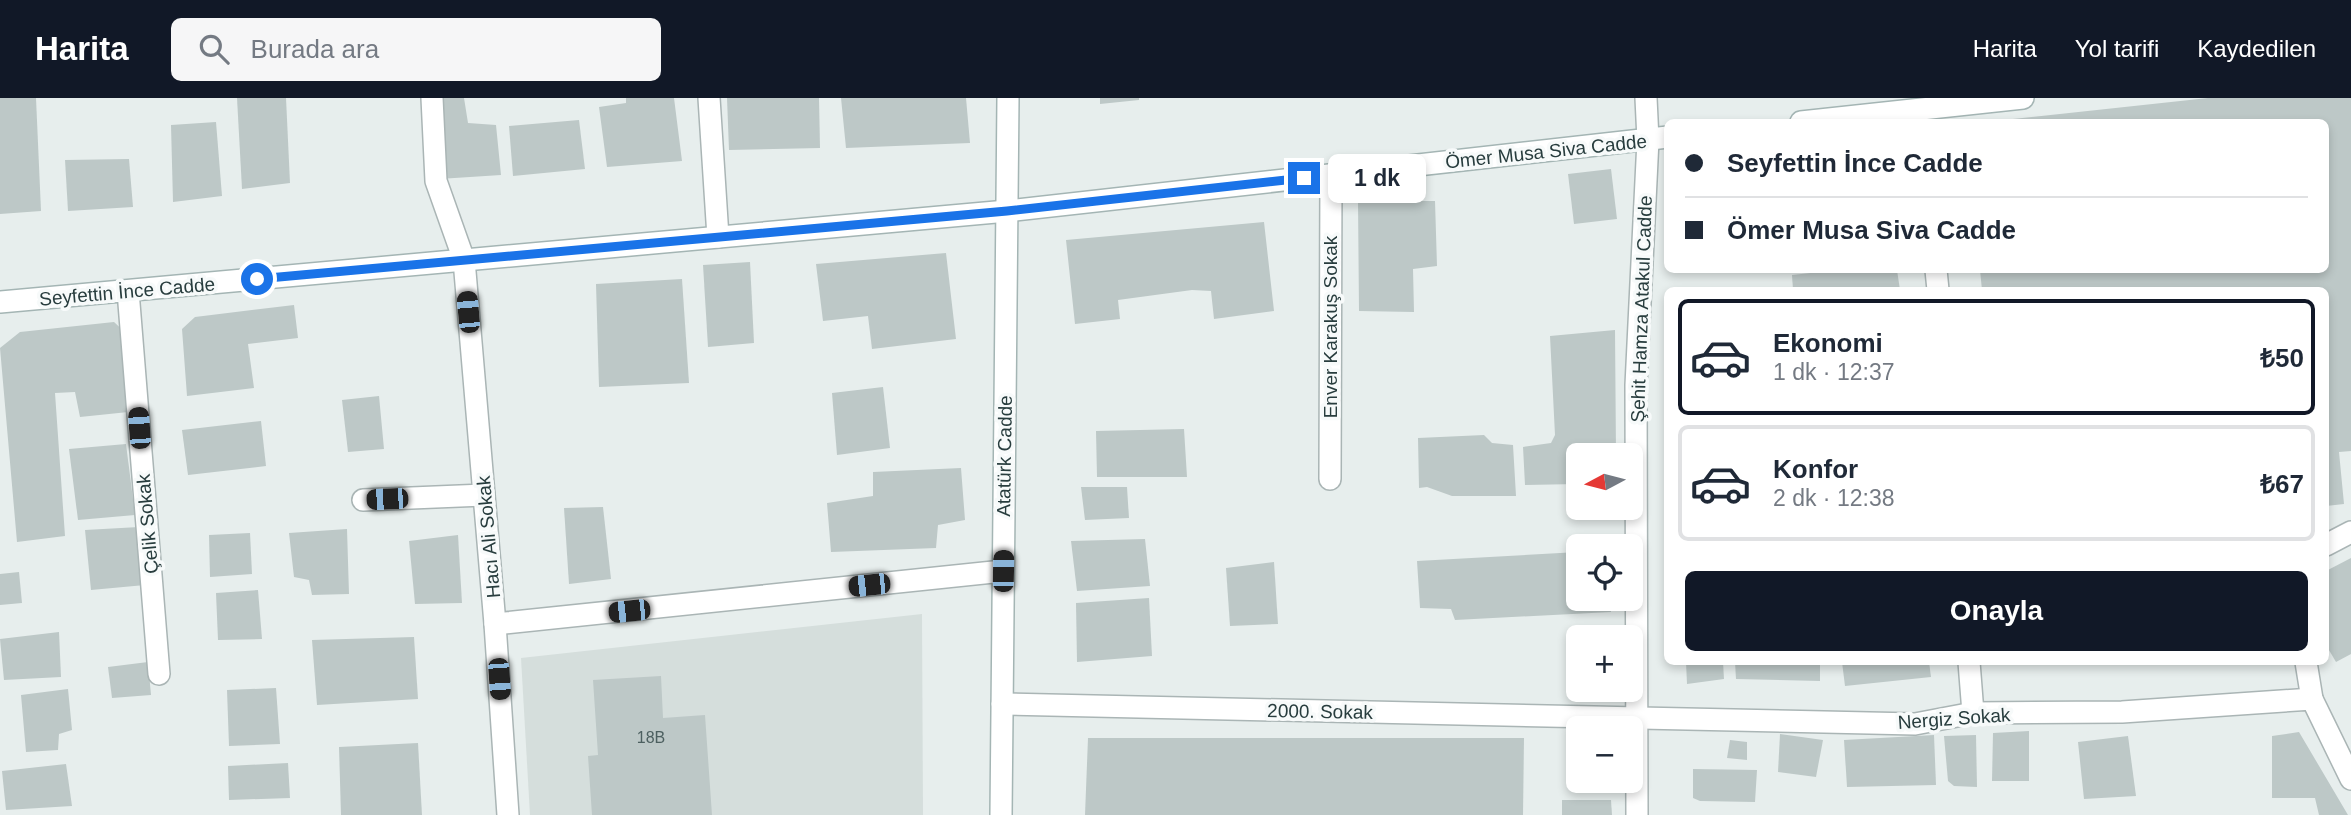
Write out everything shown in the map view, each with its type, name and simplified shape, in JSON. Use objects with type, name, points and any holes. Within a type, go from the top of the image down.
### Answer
[{"type":"street","name":"Hacı Ali Sokak","points":[[432,98],[436,181],[464,260],[495,624],[508,815]]},
{"type":"street","points":[[709,98],[718,237]]},
{"type":"street","name":"Atatürk Cadde","points":[[1001,815],[1008,98]]},
{"type":"street","name":"Şehit Hamza Atakul Cadde","points":[[1638,716],[1636,385],[1658,139],[1646,98]]},
{"type":"street","points":[[1831,119],[2023,98]]},
{"type":"street","name":"Ömer Musa Siva Cadde","points":[[1007,211],[1658,139]]},
{"type":"street","name":"Enver Karakuş Sokak","points":[[1330,479],[1331,175]]},
{"type":"street","name":"Seyfettin İnce Cadde","points":[[0,302],[1007,211]]},
{"type":"street","name":"Çelik Sokak","points":[[128,290],[159,674]]},
{"type":"street","points":[[363,500],[484,495]]},
{"type":"street","points":[[2329,543],[2351,532]]},
{"type":"street","points":[[495,624],[1003,571]]},
{"type":"street","points":[[1969,665],[1973,713]]},
{"type":"street","points":[[2306,665],[2312,699],[2351,779]]},
{"type":"street","name":"Nergiz Sokak","points":[[1643,719],[1915,724],[1973,713],[2122,712],[2312,699]]},
{"type":"street","name":"2000. Sokak","points":[[1002,704],[1566,717]]},
{"type":"street","name":"Şehit Hamza Atakul Cadde","points":[[1637,793],[1637,815]]},
{"type":"shaded area","points":[[922,614],[923,815],[530,815],[521,658]]},
{"type":"building","points":[[0,98],[36,98],[41,211],[0,214]]},
{"type":"building","points":[[237,98],[286,98],[290,183],[242,189]]},
{"type":"building","points":[[435,98],[464,98],[468,123],[496,125],[501,175],[439,179]]},
{"type":"building","points":[[626,98],[674,98],[682,161],[607,167],[599,107],[626,103]]},
{"type":"building","points":[[727,98],[819,98],[820,148],[729,150]]},
{"type":"building","points":[[841,98],[966,98],[970,143],[846,148]]},
{"type":"building","points":[[1100,98],[1139,98],[1139,100],[1100,104]]},
{"type":"building","points":[[2208,98],[2351,98],[2351,451],[2339,452],[2344,504],[2329,506],[2329,287],[1982,287],[1980,273],[2329,273],[2329,119],[2013,119]]},
{"type":"building","points":[[579,120],[585,169],[513,176],[509,126]]},
{"type":"building","points":[[216,122],[222,196],[173,202],[171,125]]},
{"type":"building","points":[[129,159],[133,207],[68,211],[65,160]]},
{"type":"building","points":[[1611,169],[1617,219],[1574,224],[1568,174]]},
{"type":"building","points":[[1358,201],[1435,201],[1437,266],[1413,269],[1414,312],[1359,311]]},
{"type":"building","points":[[1264,222],[1274,311],[1214,319],[1211,291],[1192,290],[1118,300],[1120,319],[1075,324],[1066,240]]},
{"type":"building","points":[[946,253],[956,339],[872,349],[868,316],[823,321],[816,264]]},
{"type":"building","points":[[750,262],[754,343],[708,347],[703,265]]},
{"type":"building","points":[[1897,273],[1900,287],[1793,287],[1792,275]]},
{"type":"building","points":[[682,279],[689,383],[599,387],[596,284]]},
{"type":"building","points":[[294,305],[298,338],[248,344],[254,388],[187,396],[182,329],[195,317]]},
{"type":"building","points":[[114,322],[129,336],[138,411],[80,417],[75,392],[55,393],[65,536],[17,542],[0,348],[20,332]]},
{"type":"building","points":[[1615,330],[1616,443],[1566,443],[1566,484],[1525,485],[1523,447],[1551,443],[1555,435],[1550,336]]},
{"type":"building","points":[[883,387],[890,448],[837,455],[832,393]]},
{"type":"building","points":[[379,396],[384,449],[348,452],[342,400]]},
{"type":"building","points":[[261,421],[266,466],[188,475],[182,430]]},
{"type":"building","points":[[1184,429],[1187,477],[1097,477],[1096,431]]},
{"type":"building","points":[[1484,435],[1492,443],[1513,445],[1516,496],[1452,496],[1427,487],[1419,488],[1418,438]]},
{"type":"building","points":[[126,444],[135,515],[78,520],[69,449]]},
{"type":"building","points":[[961,468],[965,520],[938,525],[936,548],[831,552],[827,503],[873,496],[873,472]]},
{"type":"building","points":[[1081,487],[1127,487],[1129,518],[1085,520]]},
{"type":"building","points":[[603,507],[611,579],[569,584],[564,508]]},
{"type":"building","points":[[139,527],[145,585],[91,590],[85,530]]},
{"type":"building","points":[[347,529],[349,594],[312,595],[309,580],[294,577],[289,533]]},
{"type":"building","points":[[250,533],[252,574],[210,577],[209,535]]},
{"type":"building","points":[[458,535],[462,603],[415,604],[409,541]]},
{"type":"building","points":[[1145,539],[1150,586],[1077,591],[1071,541]]},
{"type":"building","points":[[1566,553],[1566,611],[1611,612],[1455,620],[1451,609],[1420,608],[1417,561]]},
{"type":"building","points":[[2351,558],[2351,654],[2336,662],[2329,650],[2329,569]]},
{"type":"building","points":[[1274,562],[1278,624],[1230,626],[1226,568]]},
{"type":"building","points":[[19,572],[22,603],[0,605],[0,574]]},
{"type":"building","points":[[258,590],[262,639],[218,640],[216,593]]},
{"type":"building","points":[[1149,598],[1152,656],[1077,662],[1076,603]]},
{"type":"building","points":[[59,632],[61,677],[4,680],[0,639]]},
{"type":"building","points":[[414,637],[418,699],[317,705],[312,640]]},
{"type":"building","points":[[148,662],[151,695],[112,698],[108,667]]},
{"type":"building","points":[[1686,665],[1723,665],[1724,679],[1687,684]]},
{"type":"building","points":[[1735,665],[1820,665],[1820,681],[1736,679]]},
{"type":"building","points":[[1842,665],[1929,665],[1931,677],[1845,686]]},
{"type":"building","points":[[661,676],[663,718],[705,715],[712,815],[592,815],[588,756],[598,755],[593,680]]},
{"type":"building","points":[[276,688],[280,744],[229,746],[227,690]]},
{"type":"building","points":[[68,689],[72,730],[59,734],[58,750],[26,752],[21,695]]},
{"type":"building","points":[[2029,731],[2029,781],[1992,781],[1993,733]]},
{"type":"building","points":[[2299,732],[2348,815],[2319,815],[2315,798],[2272,798],[2272,736]]},
{"type":"building","points":[[1780,734],[1823,740],[1816,777],[1778,772]]},
{"type":"building","points":[[1934,735],[1936,785],[1847,787],[1844,740]]},
{"type":"building","points":[[1976,735],[1977,787],[1954,786],[1948,781],[1944,736]]},
{"type":"building","points":[[2128,736],[2136,796],[2084,799],[2078,742]]},
{"type":"building","points":[[1088,738],[1524,738],[1523,815],[1085,815]]},
{"type":"building","points":[[1730,740],[1747,742],[1747,760],[1727,758]]},
{"type":"building","points":[[418,743],[422,815],[341,815],[339,747]]},
{"type":"building","points":[[288,763],[290,798],[229,800],[228,766]]},
{"type":"building","points":[[66,764],[72,806],[6,810],[2,771]]},
{"type":"building","points":[[1693,769],[1757,770],[1755,802],[1700,801],[1693,798]]},
{"type":"building","points":[[1562,800],[1611,800],[1612,815],[1562,815]]},
{"type":"route","points":[[257,279],[1007,211],[1304,178]]}]
